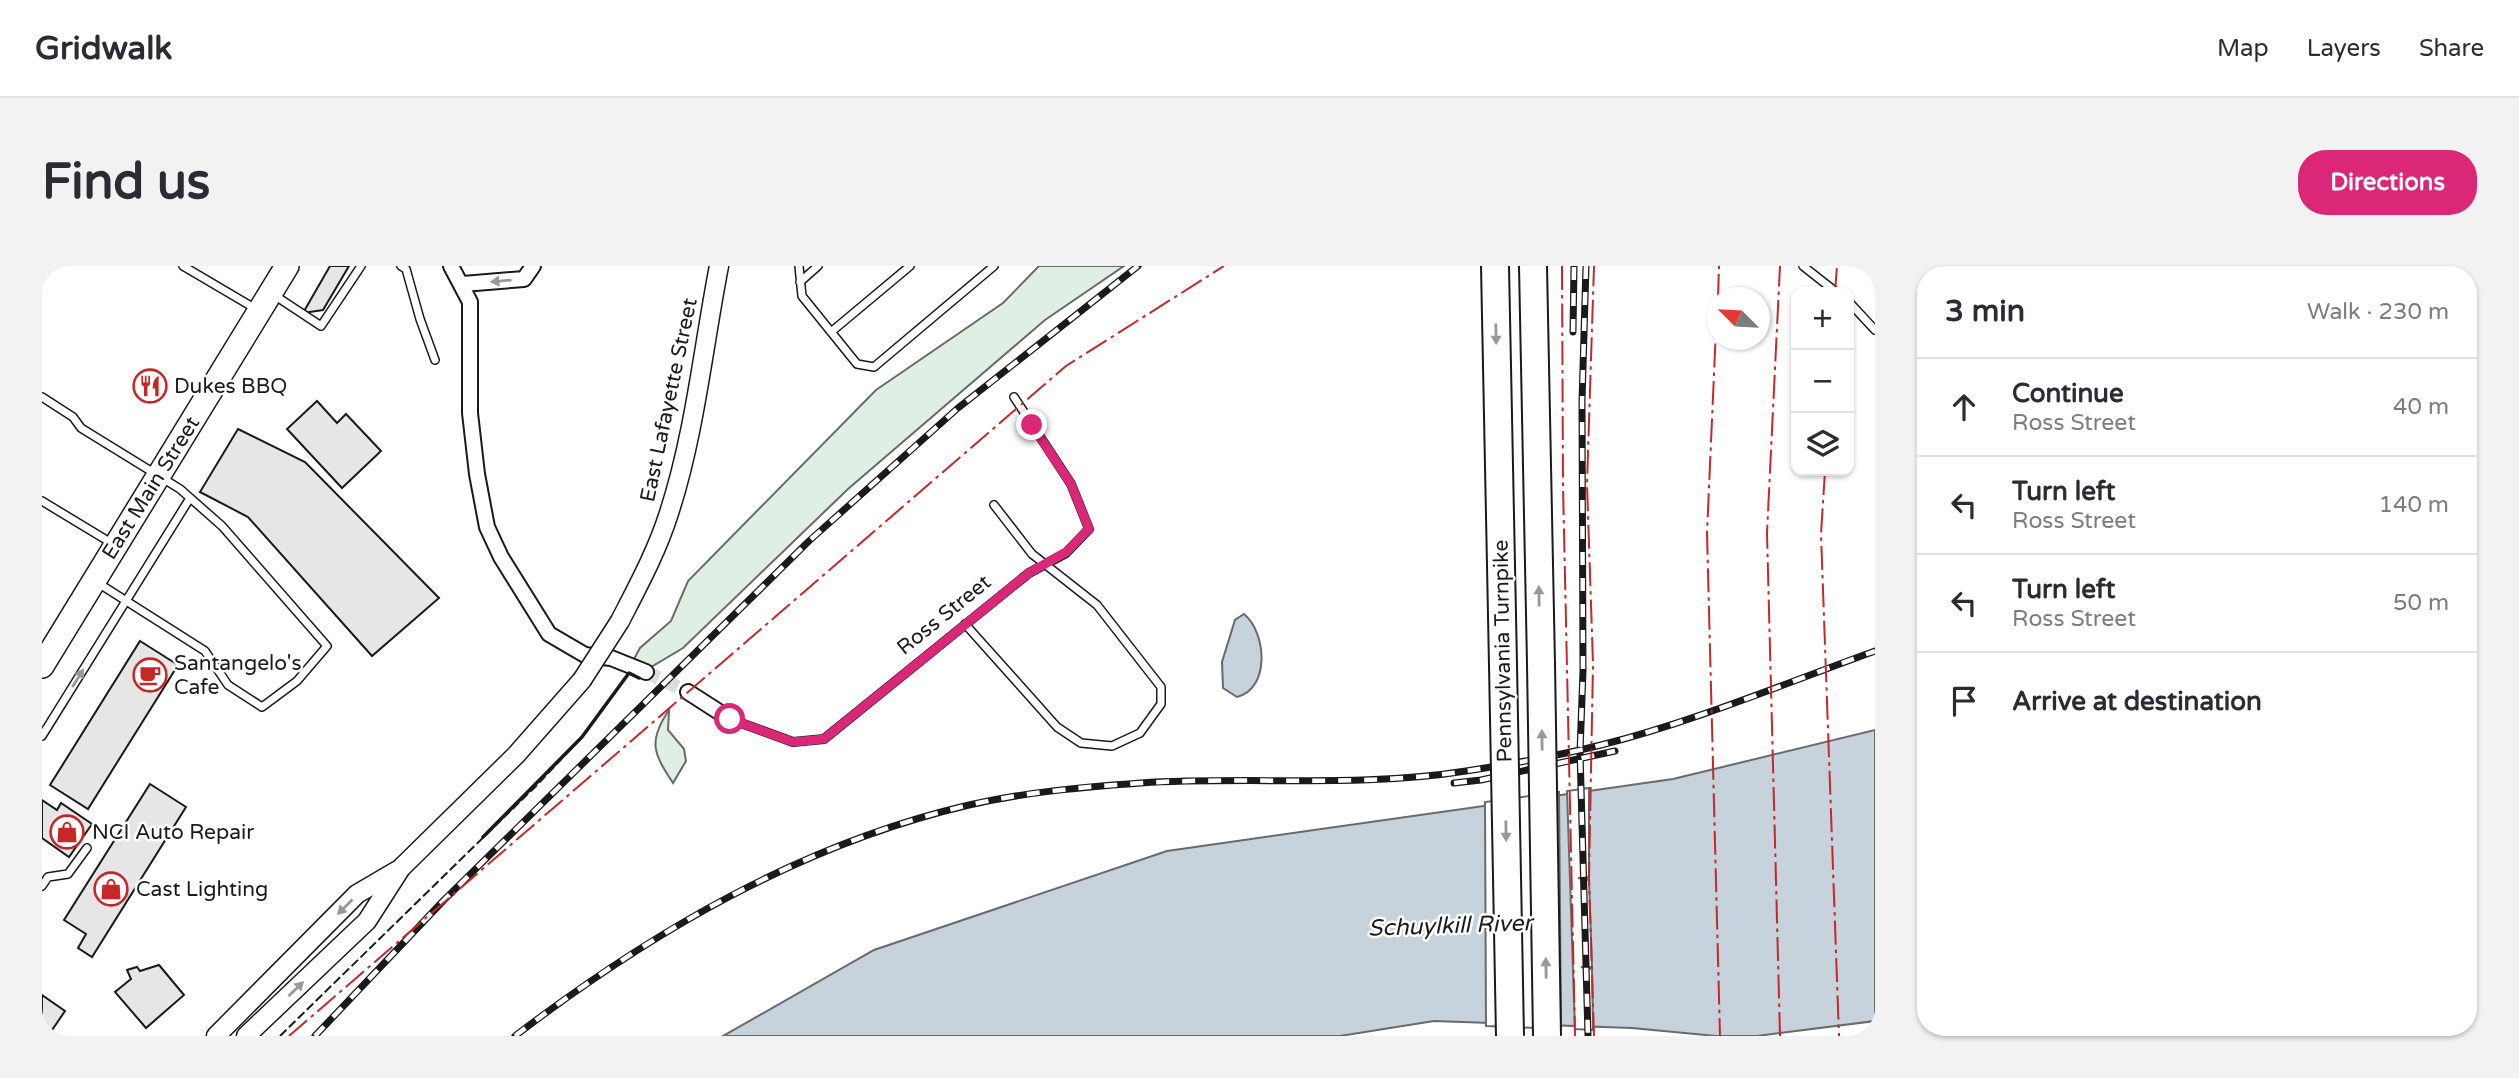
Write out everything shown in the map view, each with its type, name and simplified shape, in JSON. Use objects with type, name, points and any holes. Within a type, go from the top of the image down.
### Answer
[{"type":"highway","name":"Pennsylvania Turnpike","points":[[1494,266],[1510,1036]]},
{"type":"highway","name":"Pennsylvania Turnpike","points":[[1533,266],[1548,1036]]},
{"type":"main road","name":"East Main Street","points":[[42,666],[287,266]]},
{"type":"street","points":[[451,266],[463,284],[470,302],[470,413],[477,474],[488,527],[501,557],[548,634],[585,655],[611,658],[646,672]]},
{"type":"street","points":[[463,284],[524,279],[533,266]]},
{"type":"street","name":"East Lafayette Street","points":[[246,1036],[367,920],[401,868],[516,755],[582,680],[620,621],[652,557],[669,514],[691,426],[719,266]]},
{"type":"street","name":"Ross Street","points":[[688,691],[730,719]]},
{"type":"street","name":"East Lafayette Street","points":[[216,1036],[358,894],[401,868]]},
{"type":"lane","points":[[183,266],[321,326],[361,266]]},
{"type":"lane","points":[[401,266],[406,269],[419,319],[435,360]]},
{"type":"lane","points":[[799,266],[802,296],[857,365],[874,367],[994,266]]},
{"type":"lane","points":[[800,282],[818,266]]},
{"type":"lane","points":[[831,332],[910,266]]},
{"type":"lane","points":[[1803,266],[1830,287]]},
{"type":"lane","points":[[1854,307],[1875,330]]},
{"type":"lane","points":[[42,397],[73,417],[81,428],[190,498],[222,526],[327,646],[297,681],[262,707],[228,685],[205,651],[94,580]]},
{"type":"lane","name":"Ross Street","points":[[730,719],[793,742],[824,739],[1029,573],[1066,552],[1089,529],[1071,484],[1014,397]]},
{"type":"lane","points":[[42,736],[190,498]]},
{"type":"lane","points":[[42,500],[116,546]]},
{"type":"lane","points":[[965,624],[1069,738],[1096,747],[1112,746],[1140,733],[1161,704],[1161,687],[1097,605],[1032,554],[994,505]]},
{"type":"lane","points":[[42,886],[45,875],[68,874],[87,848]]},
{"type":"green space","points":[[1039,266],[1124,266],[1045,320],[848,489],[683,648],[651,667],[634,659],[640,648],[671,621],[688,581],[876,390],[1003,303]]},
{"type":"green space","points":[[669,710],[668,730],[684,749],[686,761],[673,783],[657,755],[656,747],[658,730]]},
{"type":"water","points":[[1244,614],[1257,634],[1262,660],[1255,683],[1248,692],[1237,697],[1223,688],[1222,662],[1235,620]]},
{"type":"water","name":"Schuylkill River","points":[[1875,730],[1875,1021],[1757,1036],[1716,1036],[1632,1028],[1434,1021],[1340,1036],[723,1036],[874,950],[1167,851],[1673,779]]},
{"type":"pier","points":[[1589,788],[1589,877],[1578,878],[1589,880],[1592,967],[1581,967],[1592,969],[1593,1030],[1575,1029],[1567,791]]},
{"type":"pier","points":[[1559,792],[1561,1029],[1486,1026],[1485,802]]},
{"type":"building","points":[[330,266],[349,266],[323,310],[303,313]]},
{"type":"building","points":[[317,401],[337,423],[346,414],[381,451],[342,488],[287,429]]},
{"type":"building","points":[[238,429],[305,462],[439,598],[372,656],[248,517],[200,492]]},
{"type":"building","points":[[140,641],[178,665],[88,809],[50,785]]},
{"type":"building","points":[[150,784],[186,807],[92,957],[78,948],[86,934],[64,920]]},
{"type":"building","points":[[42,800],[57,810],[61,803],[92,824],[69,857],[42,838]]},
{"type":"building","points":[[159,965],[184,995],[146,1028],[115,992],[131,979],[127,970],[137,967],[140,971]]},
{"type":"building","points":[[42,995],[65,1011],[48,1036],[42,1036]]},
{"type":"tunnel","points":[[646,672],[688,692]]},
{"type":"railway","points":[[315,1036],[444,900],[809,541],[958,408],[1138,266]]},
{"type":"railway","points":[[1573,332],[1574,266]]},
{"type":"railway","points":[[1586,266],[1582,401],[1583,671],[1580,752],[1588,1036]]},
{"type":"railway","points":[[515,1036],[619,962],[730,897],[787,868],[846,843],[907,822],[990,800],[1076,788],[1182,781],[1385,779],[1517,763],[1636,736],[1875,651]]},
{"type":"railway","points":[[1454,783],[1481,780],[1615,751]]},
{"type":"fence","points":[[280,1036],[537,785],[582,737],[629,673]]},
{"type":"wall","points":[[483,837],[582,737],[629,673],[639,678]]},
{"type":"power","points":[[289,1036],[1066,366],[1224,266]]},
{"type":"power","points":[[1562,266],[1563,485],[1575,1036]]},
{"type":"power","points":[[1594,266],[1587,484],[1593,664],[1589,879],[1594,1036]]},
{"type":"power","points":[[1718,287],[1719,266]]},
{"type":"power","points":[[1780,266],[1767,533],[1780,1036]]},
{"type":"power","points":[[1835,287],[1837,266]]},
{"type":"power","points":[[1715,350],[1707,533],[1720,1036]]},
{"type":"power","points":[[1825,476],[1821,534],[1839,1036]]},
{"type":"place","name":"Dukes BBQ","points":[[150,386]]},
{"type":"place","name":"Santangelo's Cafe","points":[[150,675]]},
{"type":"place","name":"NCI Auto Repair","points":[[67,832]]},
{"type":"place","name":"Cast Lighting","points":[[111,889]]},
{"type":"route","points":[[730,719],[793,742],[807,743],[824,739],[1029,573],[1066,552],[1089,529],[1071,484],[1032,425]]}]
